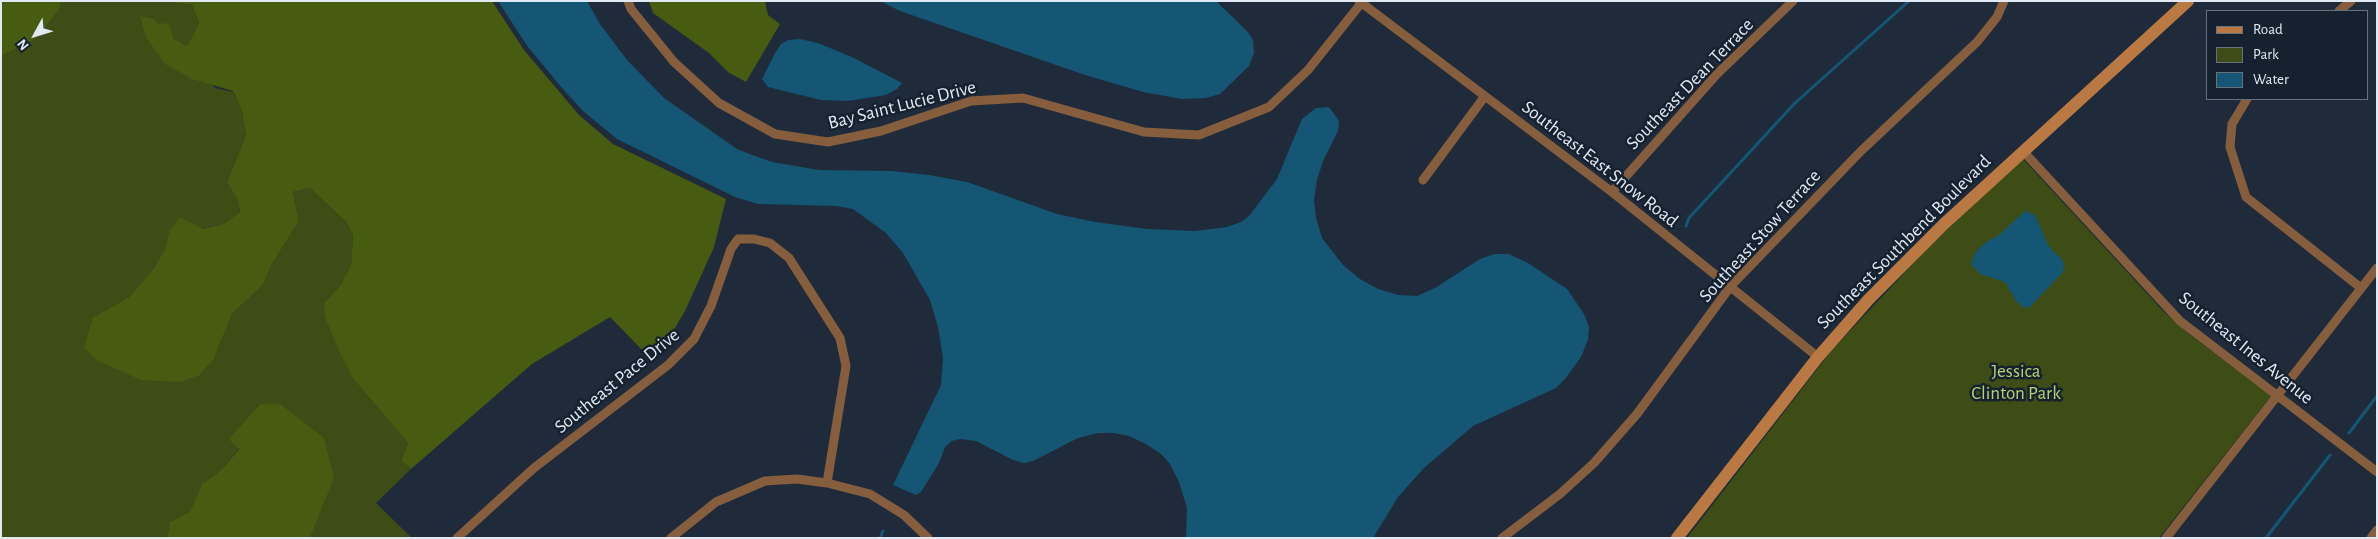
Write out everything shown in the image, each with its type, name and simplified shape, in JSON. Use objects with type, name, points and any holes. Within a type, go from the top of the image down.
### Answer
[{"type":"street","name":"Bay Saint Lucie Drive","points":[[628,1],[631,9],[674,62],[719,103],[775,134],[828,142],[881,131],[972,101],[1023,98],[1144,132],[1199,135],[1269,107],[1308,70],[1361,2]]},
{"type":"street","name":"Southeast Dean Terrace","points":[[1612,192],[1717,74],[1793,1]]},
{"type":"street","name":"Southeast Stow Terrace","points":[[1502,538],[1560,494],[1594,463],[1636,414],[1730,287],[1861,151],[1976,42],[1997,17],[2004,1]]},
{"type":"street","name":"Southeast Southbend Boulevard","points":[[1677,538],[1818,357],[1869,299],[1944,224],[2188,1]]},
{"type":"street","points":[[2340,10],[2351,1]]},
{"type":"street","name":"Southeast East Snow Road","points":[[1361,2],[1612,192],[1818,357]]},
{"type":"street","points":[[1423,180],[1485,96]]},
{"type":"street","points":[[2246,100],[2232,124],[2230,147],[2246,197],[2361,288]]},
{"type":"street","name":"Southeast Ines Avenue","points":[[2023,151],[2180,321],[2377,472]]},
{"type":"street","name":"Southeast Pace Drive","points":[[457,538],[534,468],[668,365],[694,339],[711,306],[731,249],[738,240],[754,238],[770,243],[789,258],[840,338],[846,366],[827,483]]},
{"type":"street","points":[[2166,538],[2377,268]]},
{"type":"street","points":[[671,538],[716,502],[765,481],[797,479],[827,483],[870,494],[904,514],[928,538]]},
{"type":"street","points":[[2370,538],[2377,530]]},
{"type":"green space","points":[[1,1],[62,1],[59,10],[36,39],[1,56]]},
{"type":"green space","points":[[62,1],[160,1],[192,5],[199,23],[187,46],[173,38],[159,24],[215,88],[233,92],[242,112],[246,135],[227,182],[238,201],[240,212],[223,224],[202,229],[169,231],[165,249],[154,268],[129,297],[93,317],[200,375],[214,359],[232,314],[263,285],[271,266],[299,221],[293,192],[310,188],[346,222],[353,235],[351,265],[339,287],[324,303],[354,380],[408,443],[401,461],[411,469],[376,503],[412,538],[310,538],[334,477],[260,404],[230,439],[239,448],[221,470],[202,484],[190,511],[170,522],[167,538],[1,538],[1,56],[36,39],[59,10]]},
{"type":"green space","points":[[160,1],[492,1],[524,50],[579,115],[613,144],[726,199],[714,247],[685,311],[675,328],[645,353],[610,317],[532,364],[411,469],[401,461],[408,443],[354,380],[338,349],[325,317],[324,303],[339,287],[351,265],[353,235],[346,222],[310,188],[293,192],[299,221],[271,266],[263,285],[232,314],[214,359],[200,375],[180,382],[141,380],[96,360],[84,347],[93,317],[129,297],[154,268],[165,249],[169,231],[180,217],[203,229],[223,224],[240,212],[238,201],[227,182],[246,135],[242,112],[233,91],[192,79],[165,64],[146,37],[140,16],[153,19],[159,24],[169,23],[173,38],[187,46],[199,23],[192,5]]},
{"type":"green space","points":[[649,1],[765,1],[768,15],[780,24],[746,82],[728,72],[709,53],[653,13]]},
{"type":"green space","name":"Jessica Clinton Park","points":[[2022,158],[2164,312],[2189,334],[2271,396],[2159,538],[1687,538],[1832,350],[1925,251]]},
{"type":"green space","points":[[260,404],[280,404],[324,438],[334,478],[310,538],[167,538],[170,522],[190,511],[202,484],[221,470],[239,449],[229,439]]},
{"type":"water","points":[[498,1],[587,1],[600,24],[627,60],[664,98],[737,149],[772,162],[819,170],[892,171],[929,175],[967,182],[1057,214],[1095,222],[1147,229],[1194,231],[1227,227],[1241,222],[1249,216],[1277,179],[1302,119],[1316,108],[1329,107],[1339,121],[1338,131],[1323,161],[1317,180],[1314,200],[1316,218],[1322,238],[1343,265],[1360,279],[1378,289],[1398,295],[1417,296],[1435,288],[1480,259],[1494,254],[1509,254],[1528,263],[1567,289],[1584,314],[1589,327],[1588,340],[1581,357],[1556,388],[1473,426],[1424,468],[1398,497],[1373,538],[1186,538],[1187,508],[1179,482],[1170,464],[1161,454],[1146,444],[1129,436],[1113,433],[1098,433],[1078,438],[1033,461],[1024,463],[1013,460],[976,441],[960,439],[952,441],[945,447],[939,463],[921,492],[916,495],[893,485],[941,385],[943,358],[938,327],[930,300],[903,253],[886,233],[853,209],[837,206],[758,204],[735,197],[617,139],[583,111],[562,88],[528,47]]},
{"type":"water","points":[[880,1],[1216,1],[1247,31],[1253,40],[1254,53],[1249,66],[1220,94],[1206,98],[1182,99],[1143,92],[1085,75],[900,11]]},
{"type":"water","points":[[800,39],[818,43],[854,58],[902,83],[897,89],[886,95],[848,101],[821,100],[768,87],[762,79],[781,44],[788,40]]},
{"type":"water","points":[[2025,211],[2035,215],[2048,245],[2064,262],[2063,272],[2029,308],[2023,307],[2016,301],[2005,282],[1980,274],[1971,264],[1975,253],[1986,242],[1999,235]]},
{"type":"waterway","points":[[1686,226],[1689,218],[1794,104],[1909,1]]},
{"type":"waterway","points":[[2349,433],[2377,396]]},
{"type":"waterway","points":[[2266,538],[2330,455]]},
{"type":"waterway","points":[[880,538],[883,531]]}]
